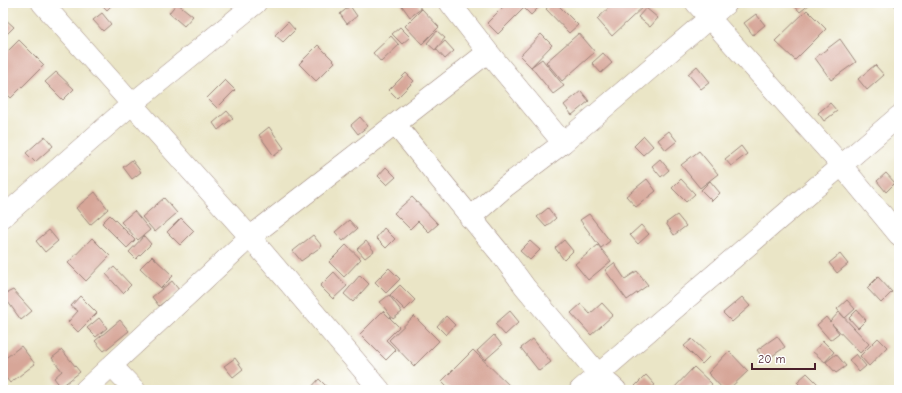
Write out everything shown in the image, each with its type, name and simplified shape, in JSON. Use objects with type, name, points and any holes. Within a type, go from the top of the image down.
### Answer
[{"type":"street","points":[[42,3],[250,237],[380,390]]},
{"type":"street","points":[[3,217],[132,104],[256,3]]},
{"type":"street","points":[[450,3],[488,52],[563,143]]},
{"type":"street","points":[[696,3],[842,166],[899,235]]},
{"type":"street","points":[[470,218],[505,187],[563,143],[727,3]]},
{"type":"street","points":[[85,390],[250,237],[488,52]]},
{"type":"street","points":[[580,390],[899,116]]},
{"type":"street","points":[[395,124],[598,374],[616,390]]},
{"type":"street","points":[[112,366],[135,390]]},
{"type":"building","points":[[100,3],[114,3],[107,10]]},
{"type":"building","points":[[177,3],[193,16],[184,26],[169,13]]},
{"type":"building","points":[[400,3],[417,3],[421,9],[410,17]]},
{"type":"building","points":[[507,3],[543,3],[531,15],[524,8],[498,34],[487,23]]},
{"type":"building","points":[[552,3],[556,3],[578,25],[569,33],[546,9]]},
{"type":"building","points":[[614,3],[646,4],[612,36],[597,19]]},
{"type":"building","points":[[792,3],[809,3],[810,4],[800,12]]},
{"type":"building","points":[[893,3],[899,3],[898,9]]},
{"type":"building","points":[[350,6],[357,16],[347,24],[340,14]]},
{"type":"building","points":[[646,8],[658,18],[650,27],[638,17]]},
{"type":"building","points":[[422,9],[439,27],[422,44],[405,26]]},
{"type":"building","points":[[807,10],[826,29],[795,60],[775,41]]},
{"type":"building","points":[[102,13],[111,24],[103,31],[93,20]]},
{"type":"building","points":[[756,14],[765,25],[753,35],[744,23]]},
{"type":"building","points":[[4,18],[14,27],[6,35],[3,32]]},
{"type":"building","points":[[288,22],[295,30],[283,42],[275,35]]},
{"type":"building","points":[[400,27],[410,37],[402,44],[392,34]]},
{"type":"building","points":[[437,31],[445,38],[435,50],[427,43]]},
{"type":"building","points":[[579,33],[595,52],[562,81],[546,62]]},
{"type":"building","points":[[541,34],[552,45],[531,67],[520,56]]},
{"type":"building","points":[[391,36],[399,45],[381,62],[373,53]]},
{"type":"building","points":[[840,39],[856,62],[831,80],[815,58]]},
{"type":"building","points":[[19,40],[44,65],[11,98],[3,90],[3,56]]},
{"type":"building","points":[[445,41],[454,51],[445,59],[436,49]]},
{"type":"building","points":[[318,45],[335,62],[316,81],[299,64]]},
{"type":"building","points":[[603,53],[612,63],[601,73],[592,63]]},
{"type":"building","points":[[542,59],[564,86],[553,94],[531,67]]},
{"type":"building","points":[[875,65],[884,75],[867,90],[858,79]]},
{"type":"building","points":[[697,66],[710,82],[701,89],[688,74]]},
{"type":"building","points":[[56,72],[74,89],[63,100],[45,82]]},
{"type":"building","points":[[406,73],[414,81],[397,98],[389,90]]},
{"type":"building","points":[[225,80],[235,90],[217,108],[207,98]]},
{"type":"building","points":[[581,91],[589,101],[572,115],[564,105]]},
{"type":"building","points":[[830,103],[837,111],[824,121],[818,113]]},
{"type":"building","points":[[227,111],[233,118],[218,130],[213,123]]},
{"type":"building","points":[[360,117],[368,126],[358,134],[351,125]]},
{"type":"building","points":[[269,127],[284,148],[274,156],[259,135]]},
{"type":"building","points":[[669,131],[677,141],[666,150],[658,140]]},
{"type":"building","points":[[45,136],[53,146],[35,162],[26,153]]},
{"type":"building","points":[[644,136],[653,146],[643,155],[634,146]]},
{"type":"building","points":[[741,146],[747,154],[731,166],[725,159]]},
{"type":"building","points":[[699,151],[718,174],[700,188],[681,165]]},
{"type":"building","points":[[660,159],[669,170],[661,177],[652,166]]},
{"type":"building","points":[[132,160],[141,172],[132,179],[123,167]]},
{"type":"building","points":[[386,167],[396,177],[387,185],[378,176]]},
{"type":"building","points":[[886,173],[895,183],[886,192],[877,181]]},
{"type":"building","points":[[647,179],[656,191],[636,207],[626,196]]},
{"type":"building","points":[[681,179],[695,194],[686,202],[672,188]]},
{"type":"building","points":[[710,181],[720,193],[712,201],[701,190]]},
{"type":"building","points":[[95,192],[108,209],[90,225],[76,208]]},
{"type":"building","points":[[412,197],[438,224],[429,232],[418,221],[410,229],[394,213]]},
{"type":"building","points":[[164,198],[177,213],[155,232],[142,217]]},
{"type":"building","points":[[548,208],[556,218],[546,227],[537,217]]},
{"type":"building","points":[[134,211],[150,230],[138,240],[121,222]]},
{"type":"building","points":[[589,214],[610,241],[601,248],[580,220]]},
{"type":"building","points":[[110,215],[135,240],[127,248],[102,223]]},
{"type":"building","points":[[677,215],[686,226],[674,235],[666,223]]},
{"type":"building","points":[[181,218],[194,231],[180,245],[167,232]]},
{"type":"building","points":[[349,220],[357,229],[343,241],[335,232]]},
{"type":"building","points":[[641,225],[649,234],[638,244],[630,235]]},
{"type":"building","points":[[384,228],[395,239],[386,248],[376,238]]},
{"type":"building","points":[[49,230],[58,241],[45,252],[36,241]]},
{"type":"building","points":[[313,235],[322,246],[301,261],[293,251]]},
{"type":"building","points":[[144,236],[151,244],[136,259],[129,252]]},
{"type":"building","points":[[92,238],[110,256],[86,281],[68,263]]},
{"type":"building","points":[[564,240],[573,251],[564,260],[555,248]]},
{"type":"building","points":[[366,241],[374,251],[365,258],[357,249]]},
{"type":"building","points":[[530,241],[540,250],[530,260],[520,251]]},
{"type":"building","points":[[346,245],[361,259],[344,277],[329,262]]},
{"type":"building","points":[[598,245],[611,261],[588,280],[575,264]]},
{"type":"building","points":[[840,254],[848,264],[837,273],[829,263]]},
{"type":"building","points":[[152,256],[173,276],[161,288],[140,268]]},
{"type":"building","points":[[614,263],[625,279],[637,271],[648,285],[627,300],[605,270]]},
{"type":"building","points":[[114,267],[131,285],[123,293],[106,274]]},
{"type":"building","points":[[389,268],[400,279],[386,293],[375,282]]},
{"type":"building","points":[[334,272],[347,286],[333,299],[320,286]]},
{"type":"building","points":[[360,275],[369,284],[353,302],[344,294]]},
{"type":"building","points":[[878,277],[892,292],[881,303],[867,288]]},
{"type":"building","points":[[172,281],[179,290],[159,306],[152,297]]},
{"type":"building","points":[[400,285],[415,300],[405,310],[390,295]]},
{"type":"building","points":[[13,290],[32,311],[21,320],[3,295]]},
{"type":"building","points":[[389,295],[402,312],[393,319],[380,302]]},
{"type":"building","points":[[80,296],[97,313],[78,332],[68,322],[78,311],[71,306]]},
{"type":"building","points":[[742,297],[750,306],[732,322],[723,313]]},
{"type":"building","points":[[847,300],[855,309],[845,318],[837,309]]},
{"type":"building","points":[[602,303],[613,315],[591,335],[571,313],[581,304],[590,314]]},
{"type":"building","points":[[857,310],[866,320],[858,328],[849,318]]},
{"type":"building","points":[[383,311],[399,327],[386,340],[396,350],[386,360],[360,334]]},
{"type":"building","points":[[510,311],[519,322],[505,335],[495,324]]},
{"type":"building","points":[[839,312],[869,344],[860,353],[832,324],[839,333],[830,340],[817,325],[826,317],[830,322]]},
{"type":"building","points":[[414,316],[439,341],[414,366],[389,340]]},
{"type":"building","points":[[446,316],[455,325],[446,335],[437,326]]},
{"type":"building","points":[[99,318],[107,328],[96,337],[87,328]]},
{"type":"building","points":[[120,320],[129,331],[104,351],[95,341]]},
{"type":"building","points":[[494,335],[502,345],[485,360],[477,351]]},
{"type":"building","points":[[777,336],[785,347],[765,361],[757,350]]},
{"type":"building","points":[[878,338],[887,347],[869,366],[860,356]]},
{"type":"building","points":[[533,339],[551,362],[539,371],[521,348]]},
{"type":"building","points":[[692,339],[710,356],[702,364],[684,346]]},
{"type":"building","points":[[823,341],[834,352],[825,362],[813,352]]},
{"type":"building","points":[[21,346],[35,364],[10,383],[3,374],[3,360]]},
{"type":"building","points":[[62,350],[80,372],[61,387],[54,378],[62,371],[52,358]]},
{"type":"building","points":[[473,350],[514,390],[476,390],[471,385],[465,390],[451,390],[442,381]]},
{"type":"building","points":[[729,351],[748,371],[728,390],[724,390],[708,373]]},
{"type":"building","points":[[836,354],[846,366],[836,373],[826,362]]},
{"type":"building","points":[[856,354],[866,366],[859,372],[849,360]]},
{"type":"building","points":[[235,358],[243,369],[233,377],[224,366]]},
{"type":"building","points":[[694,367],[712,384],[707,390],[672,390]]},
{"type":"building","points":[[807,373],[824,390],[805,390],[797,382]]},
{"type":"building","points":[[646,375],[655,385],[649,390],[638,390],[635,386]]},
{"type":"building","points":[[319,379],[330,390],[309,390]]}]
